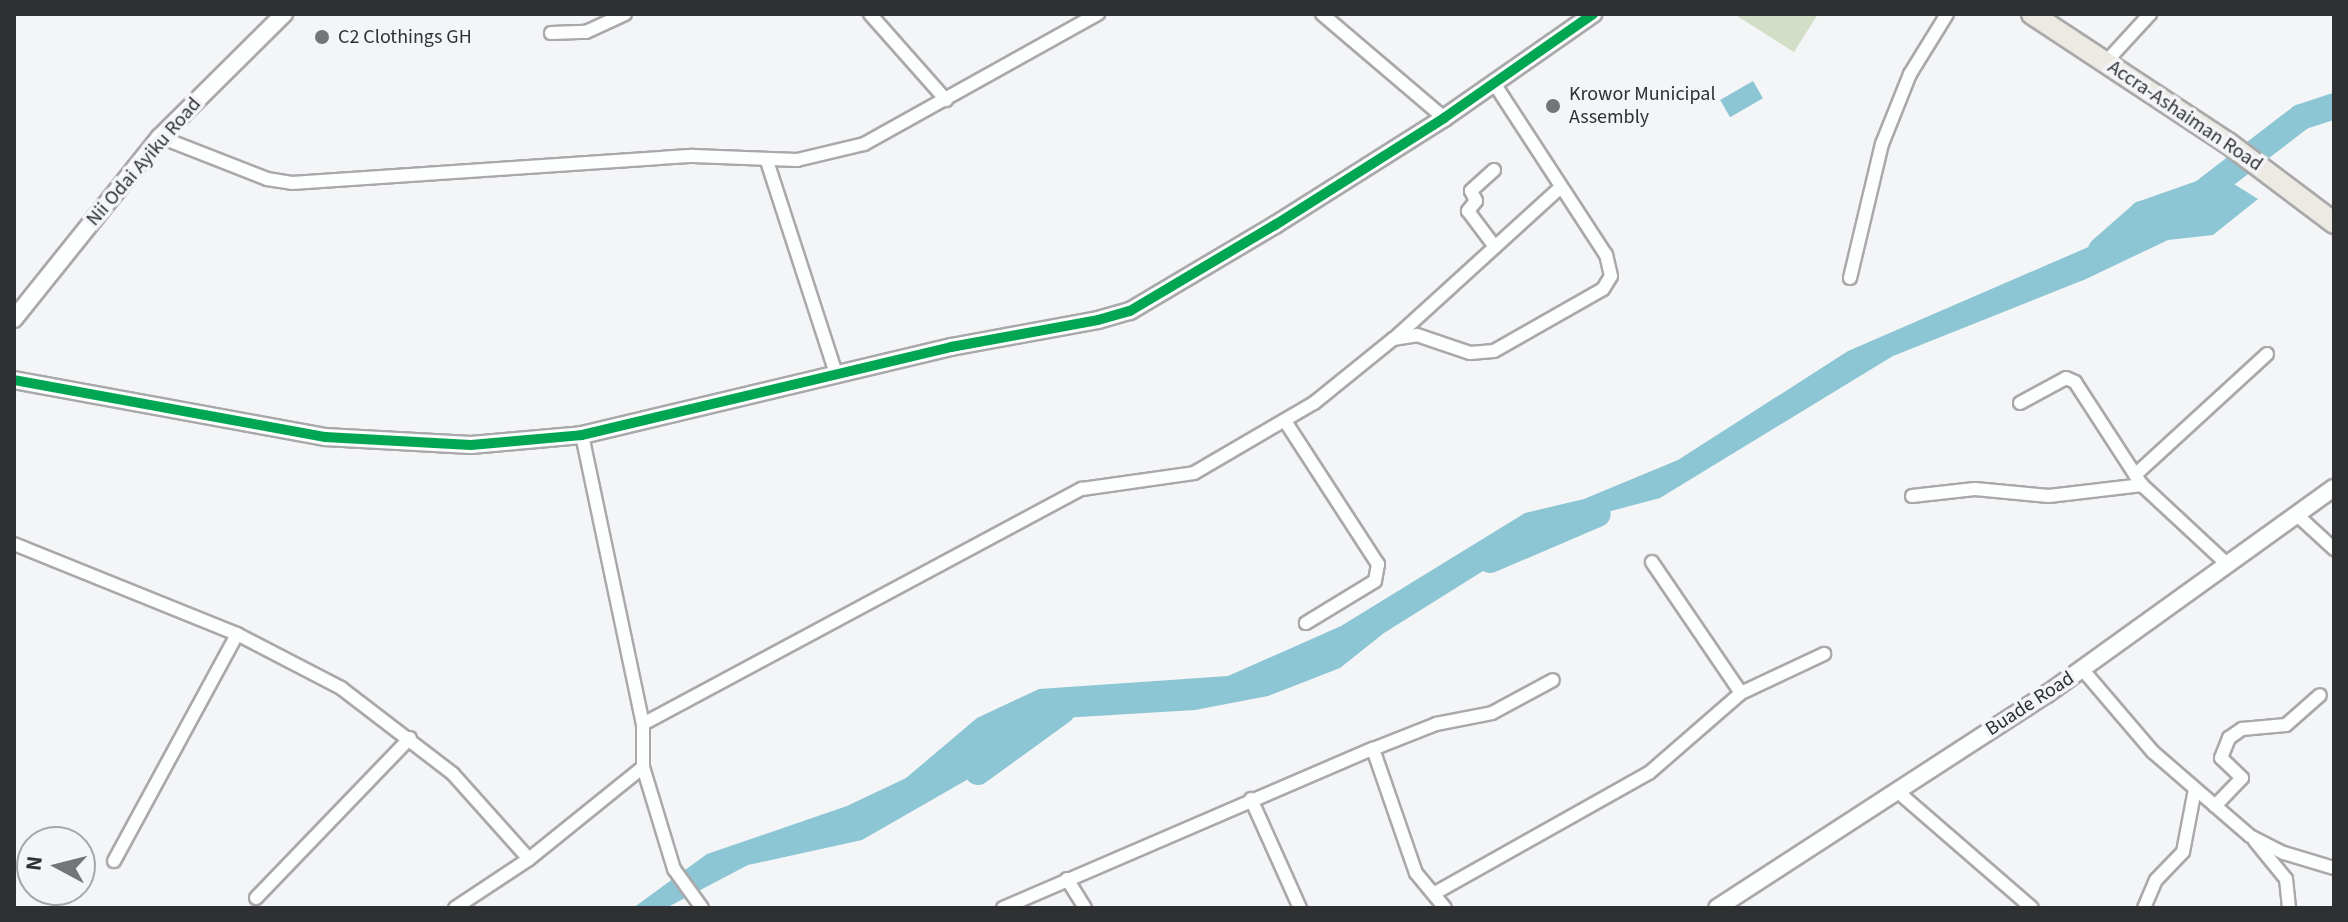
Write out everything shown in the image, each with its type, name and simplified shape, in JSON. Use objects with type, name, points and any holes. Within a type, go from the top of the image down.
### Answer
[{"type":"main road","name":"Accra-Ashaiman Road","points":[[2032,14],[2228,143],[2334,223]]},
{"type":"street","name":"Nii Odai Ayiku Road","points":[[14,319],[160,137],[284,14]]},
{"type":"street","points":[[551,33],[586,32],[625,14]]},
{"type":"street","points":[[870,14],[946,100]]},
{"type":"street","points":[[160,137],[267,179],[292,183],[693,156],[797,160],[864,144],[1098,14]]},
{"type":"street","points":[[1322,14],[1444,118]]},
{"type":"street","points":[[14,380],[370,443],[471,445],[582,435],[836,373],[1130,311],[1444,118],[1593,14]]},
{"type":"street","points":[[1850,278],[1882,144],[1910,74],[1947,14]]},
{"type":"street","points":[[2105,63],[2150,14]]},
{"type":"street","points":[[1393,339],[1417,335],[1470,353],[1494,351],[1603,289],[1611,276],[1606,255],[1494,83]]},
{"type":"street","points":[[767,161],[836,373]]},
{"type":"street","points":[[1494,170],[1471,191],[1476,201],[1468,211],[1495,247]]},
{"type":"street","points":[[643,724],[1082,489],[1194,473],[1285,421],[1393,339],[1560,188]]},
{"type":"street","points":[[1912,496],[1975,489],[2067,495],[2138,480],[2267,354]]},
{"type":"street","points":[[2020,403],[2066,378],[2075,382],[2138,480],[2228,565]]},
{"type":"street","points":[[1285,421],[1378,564],[1375,581],[1306,623]]},
{"type":"street","points":[[582,435],[643,724],[643,767],[674,869],[698,903]]},
{"type":"street","name":"Buade Road","points":[[1717,908],[2082,669],[2334,488]]},
{"type":"street","points":[[2298,516],[2334,549]]},
{"type":"street","points":[[14,544],[237,634],[341,688],[453,774],[529,859]]},
{"type":"street","points":[[1652,562],[1741,693]]},
{"type":"street","points":[[114,861],[237,634]]},
{"type":"street","points":[[1435,893],[1649,773],[1741,693],[1824,654]]},
{"type":"street","points":[[2082,669],[2153,752],[2250,836],[2286,879],[2292,901],[2289,908]]},
{"type":"street","points":[[1003,908],[1373,749],[1436,724],[1492,713],[1553,680]]},
{"type":"street","points":[[2215,806],[2242,778],[2221,758],[2229,738],[2242,729],[2286,725],[2320,695]]},
{"type":"street","points":[[256,898],[410,738]]},
{"type":"street","points":[[1373,749],[1416,873],[1445,908]]},
{"type":"street","points":[[455,908],[529,859],[643,767]]},
{"type":"street","points":[[2144,908],[2156,880],[2183,852],[2195,789]]},
{"type":"street","points":[[1898,792],[2032,908]]},
{"type":"street","points":[[1251,799],[1300,908]]},
{"type":"street","points":[[2250,836],[2284,853],[2334,868]]},
{"type":"street","points":[[1067,879],[1085,908]]},
{"type":"green space","points":[[1734,14],[1818,14],[1794,52]]},
{"type":"water","points":[[1753,81],[1763,98],[1730,117],[1720,100]]},
{"type":"water","points":[[2234,184],[2258,199],[2213,235],[2168,240],[2086,279],[1893,356],[1660,498],[1536,531],[1515,551],[1384,633],[1340,668],[1268,696],[1195,710],[1062,718],[1019,732],[991,766],[862,840],[748,865],[666,908],[633,908],[707,854],[847,806],[906,778],[977,718],[1039,689],[1228,676],[1341,626],[1525,513],[1584,499],[1678,460],[1848,351]]},
{"type":"waterway","points":[[2101,250],[2142,214],[2202,193],[2301,117],[2334,106]]},
{"type":"waterway","points":[[1490,560],[1598,514]]},
{"type":"waterway","points":[[978,772],[1062,711]]},
{"type":"transit line","points":[[14,380],[325,437],[471,445],[582,435],[951,347],[1098,320],[1130,311],[1275,225],[1444,118],[1593,14]]},
{"type":"place","name":"C2 Clothings GH","points":[[322,37]]},
{"type":"place","name":"Krowor Municipal Assembly","points":[[1553,106]]}]
